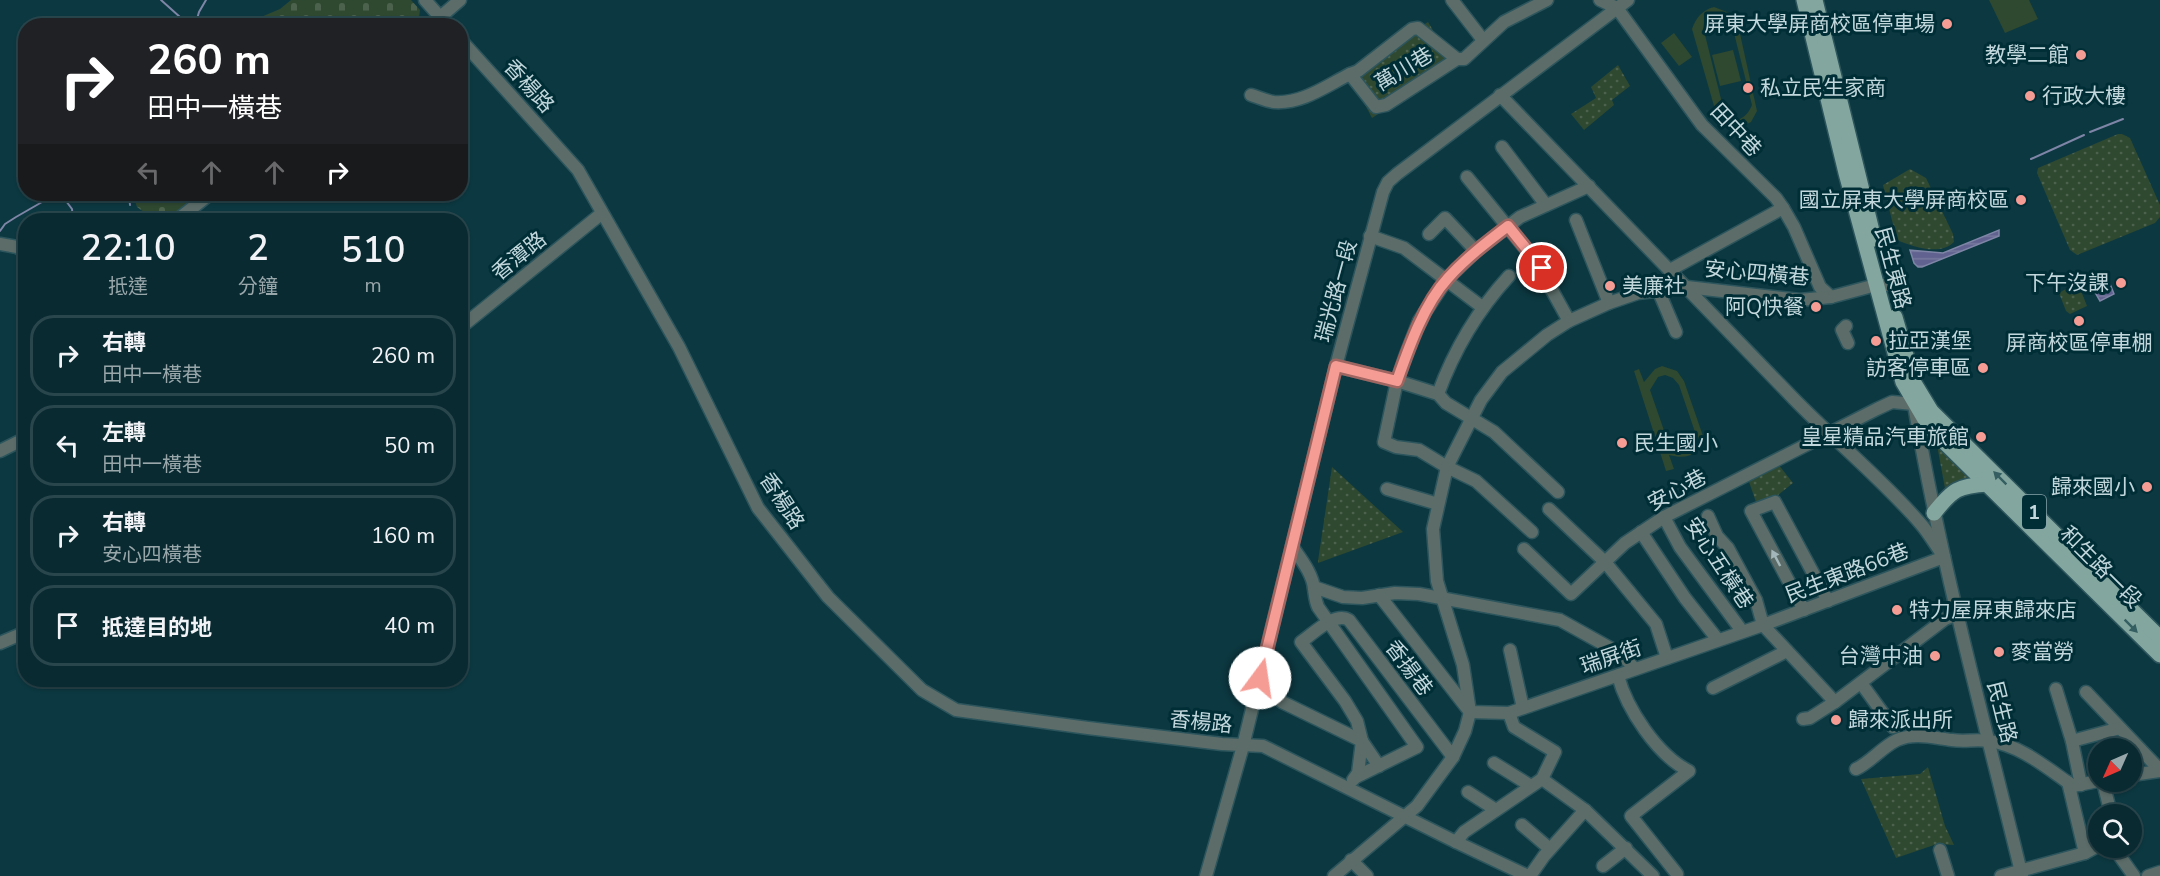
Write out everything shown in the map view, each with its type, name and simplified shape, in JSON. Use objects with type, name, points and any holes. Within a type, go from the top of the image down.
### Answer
[{"type":"main road","name":"民生東路","points":[[1804,0],[1846,173],[1914,382]]},
{"type":"main road","name":"民生東路","points":[[1815,0],[1903,382],[1914,404]]},
{"type":"main road","name":"和生路一段","points":[[1914,382],[1931,411],[2160,638]]},
{"type":"main road","name":"和生路一段","points":[[1914,404],[1930,428],[2160,655]]},
{"type":"main road","points":[[1934,513],[1957,488],[1988,484]]},
{"type":"street","points":[[425,0],[441,18]]},
{"type":"street","points":[[447,18],[460,0]]},
{"type":"street","points":[[1452,0],[1483,40]]},
{"type":"street","points":[[1461,59],[1504,22],[1547,0]]},
{"type":"street","name":"田中巷","points":[[1600,0],[1617,8],[1702,125],[1776,198],[1794,226],[1820,287],[1831,297]]},
{"type":"street","name":"瑞光路一段","points":[[1206,876],[1243,746],[1336,366],[1383,192],[1388,182],[1628,0]]},
{"type":"street","name":"萬川巷","points":[[1251,95],[1273,102],[1296,99],[1319,92],[1350,74],[1358,71],[1412,29],[1418,28],[1461,59],[1386,105],[1376,107],[1350,74]]},
{"type":"street","name":"香楊路","points":[[468,48],[578,170],[678,347],[758,508],[828,597],[922,690],[956,710],[1243,746]]},
{"type":"street","points":[[1500,95],[1829,434],[1882,483],[1921,524],[1944,557]]},
{"type":"street","points":[[1502,147],[1546,205]]},
{"type":"street","points":[[1467,177],[1542,268],[1569,321]]},
{"type":"street","points":[[1532,532],[1476,481],[1419,450],[1396,447],[1384,442],[1397,381],[1419,321],[1447,279],[1476,251],[1520,217],[1589,186]]},
{"type":"street","points":[[186,213],[201,201]]},
{"type":"street","points":[[1670,270],[1783,208]]},
{"type":"street","name":"香潭路","points":[[468,322],[601,214]]},
{"type":"street","points":[[1429,234],[1445,218],[1476,251]]},
{"type":"street","points":[[1576,220],[1609,303]]},
{"type":"street","points":[[1370,236],[1404,248],[1482,307]]},
{"type":"street","points":[[0,244],[18,248]]},
{"type":"street","points":[[1438,394],[1448,367],[1482,307],[1509,276]]},
{"type":"street","name":"安心四橫巷","points":[[1448,467],[1481,400],[1502,372],[1547,335],[1569,321],[1609,303],[1638,293],[1687,287],[1800,300],[1831,297],[1881,285]]},
{"type":"street","points":[[1659,292],[1676,332]]},
{"type":"street","points":[[1846,326],[1842,330],[1848,343]]},
{"type":"street","points":[[1336,366],[1438,394],[1446,403],[1494,432],[1558,492]]},
{"type":"street","name":"民生東路","points":[[1914,382],[1914,404],[1944,557]]},
{"type":"street","name":"安心巷","points":[[1524,549],[1571,594],[1641,532],[1664,517],[1892,402],[1914,404]]},
{"type":"street","points":[[0,451],[18,442]]},
{"type":"street","name":"香揚巷","points":[[1334,876],[1406,816],[1427,794],[1453,757],[1465,731],[1470,711],[1463,664],[1437,581],[1433,529],[1448,467]]},
{"type":"street","points":[[1387,489],[1438,504]]},
{"type":"street","points":[[1804,610],[1751,511],[1775,502],[1828,601]]},
{"type":"street","points":[[1549,509],[1605,562],[1656,624],[1667,658]]},
{"type":"street","points":[[1708,516],[1717,536],[1728,548],[1756,600],[1764,625],[1835,702]]},
{"type":"street","name":"安心五橫巷","points":[[1664,517],[1680,546],[1742,631]]},
{"type":"street","points":[[1641,532],[1685,598],[1718,640]]},
{"type":"street","points":[[1292,546],[1302,560],[1314,587],[1318,607],[1328,624],[1417,747],[1356,777],[1347,788]]},
{"type":"street","name":"民生東路66巷","points":[[1764,625],[1944,557]]},
{"type":"street","name":"民生路","points":[[1944,557],[2021,874]]},
{"type":"street","points":[[1314,587],[1343,597],[1362,598],[1395,593],[1442,597],[1560,620],[1621,654],[1635,669]]},
{"type":"street","name":"香揚巷","points":[[1379,595],[1470,711]]},
{"type":"street","points":[[1803,719],[1835,702],[1945,619],[1958,614]]},
{"type":"street","name":"香揚巷","points":[[1328,624],[1337,618],[1344,617],[1349,620],[1453,757]]},
{"type":"street","points":[[1328,624],[1301,642],[1345,701],[1357,721],[1362,741],[1379,766]]},
{"type":"street","name":"瑞屏街","points":[[1470,711],[1509,713],[1764,625]]},
{"type":"street","points":[[0,643],[18,635]]},
{"type":"street","points":[[1510,650],[1522,708]]},
{"type":"street","points":[[1713,688],[1787,651]]},
{"type":"street","points":[[1618,676],[1623,694],[1635,716],[1677,765],[1689,771],[1631,816],[1677,873]]},
{"type":"street","points":[[1861,683],[1893,727],[1911,722]]},
{"type":"street","points":[[2056,689],[2072,741],[2082,785]]},
{"type":"street","points":[[2086,692],[2160,771]]},
{"type":"street","points":[[1282,702],[1362,741]]},
{"type":"street","points":[[1456,842],[1464,832],[1542,779],[1555,752],[1514,727],[1509,713]]},
{"type":"street","points":[[2072,741],[2120,728]]},
{"type":"street","points":[[1856,769],[1897,740],[1911,736],[1928,736],[1954,740],[1989,741],[2008,745],[2023,752],[2073,786],[2088,784]]},
{"type":"street","points":[[1356,777],[1362,741]]},
{"type":"street","points":[[1243,746],[1263,746],[1275,750],[1525,875],[1585,810]]},
{"type":"street","points":[[1494,763],[1531,786]]},
{"type":"street","points":[[2142,774],[2160,771]]},
{"type":"street","points":[[1542,779],[1585,810],[1653,876]]},
{"type":"street","points":[[2068,782],[2085,853]]},
{"type":"street","points":[[1468,792],[1496,810]]},
{"type":"street","points":[[1522,825],[1550,849]]},
{"type":"street","points":[[1603,866],[1626,848]]},
{"type":"street","points":[[1941,850],[1948,876]]},
{"type":"street","points":[[2001,876],[2021,874],[2088,851]]},
{"type":"street","points":[[2121,858],[2134,876]]},
{"type":"street","points":[[1352,860],[1367,876]]},
{"type":"street","points":[[2148,876],[2160,872]]},
{"type":"green space","points":[[291,0],[411,0],[420,10],[419,18],[259,18],[280,9]]},
{"type":"green space","points":[[1989,0],[2029,0],[2038,19],[2005,33]]},
{"type":"green space","points":[[1714,7],[1732,14],[1737,20],[1757,111],[1751,122],[1735,130],[1718,120],[1692,29],[1700,15]],"holes":[[[1710,18],[1723,20],[1733,29],[1752,105],[1745,115],[1735,121],[1725,115],[1704,31],[1704,25]]]},
{"type":"green space","points":[[1428,22],[1454,65],[1372,118],[1348,72]]},
{"type":"green space","points":[[1674,33],[1692,57],[1679,66],[1661,43]]},
{"type":"green space","points":[[1733,50],[1741,81],[1720,86],[1712,55]]},
{"type":"green space","points":[[1618,65],[1630,86],[1612,100],[1614,105],[1584,130],[1571,114],[1596,98],[1591,87]]},
{"type":"green space","points":[[2118,134],[2130,138],[2160,205],[2160,217],[2155,223],[2077,255],[2070,250],[2037,173],[2038,168]]},
{"type":"green space","points":[[1910,169],[1926,178],[1953,234],[1954,242],[1948,246],[1941,249],[1926,249],[1897,240],[1883,185]]},
{"type":"green space","points":[[135,201],[193,201],[176,213],[145,213],[137,207]]},
{"type":"green space","points":[[2074,284],[2079,286],[2087,306],[2070,314],[2066,311],[2059,293]]},
{"type":"green space","points":[[1662,366],[1677,371],[1684,381],[1703,436],[1699,448],[1692,455],[1682,457],[1669,455],[1674,469],[1666,471],[1634,371],[1639,369],[1644,382],[1655,369]],"holes":[[[1665,375],[1673,378],[1679,385],[1695,432],[1691,443],[1681,449],[1668,442],[1650,390],[1658,377]]]},
{"type":"green space","points":[[1937,445],[1971,478],[1958,482],[1946,494]]},
{"type":"green space","points":[[1778,464],[1793,483],[1773,499],[1753,506],[1756,502],[1748,479]]},
{"type":"green space","points":[[1332,467],[1403,532],[1318,563],[1318,561]]},
{"type":"green space","points":[[1928,767],[1945,826],[1954,845],[1937,844],[1896,858],[1861,779],[1920,774]]},
{"type":"water","points":[[1999,230],[1999,236],[1922,267],[1914,263],[1910,250],[1943,253]]},
{"type":"water","points":[[2103,272],[2114,294],[2100,301],[2089,282],[2091,277]]},
{"type":"waterway","points":[[161,0],[181,18]]},
{"type":"waterway","points":[[197,18],[206,0]]},
{"type":"waterway","points":[[2090,132],[2123,119]]},
{"type":"waterway","points":[[2031,159],[2084,135]]},
{"type":"waterway","points":[[24,213],[44,201]]},
{"type":"waterway","points":[[66,201],[72,213]]},
{"type":"waterway","points":[[130,201],[130,205]]},
{"type":"waterway","points":[[0,231],[5,224],[18,216]]},
{"type":"place","name":"屏東大學屏商校區停車場","points":[[1947,24]]},
{"type":"place","name":"教學二館","points":[[2081,55]]},
{"type":"place","name":"私立民生家商","points":[[1748,88]]},
{"type":"place","name":"行政大樓","points":[[2030,96]]},
{"type":"place","name":"國立屏東大學屏商校區","points":[[2021,200]]},
{"type":"place","name":"下午沒課","points":[[2121,283]]},
{"type":"place","name":"美廉社","points":[[1610,286]]},
{"type":"place","name":"阿Q快餐","points":[[1816,307]]},
{"type":"place","name":"屏商校區停車棚","points":[[2079,321]]},
{"type":"place","name":"拉亞漢堡","points":[[1876,341]]},
{"type":"place","name":"訪客停車區","points":[[1983,368]]},
{"type":"place","name":"皇星精品汽車旅館","points":[[1981,437]]},
{"type":"place","name":"民生國小","points":[[1622,443]]},
{"type":"place","name":"歸來國小","points":[[2147,487]]},
{"type":"place","name":"特力屋屏東歸來店","points":[[1897,610]]},
{"type":"place","name":"麥當勞","points":[[1999,652]]},
{"type":"place","name":"台灣中油","points":[[1935,656]]},
{"type":"place","name":"歸來派出所","points":[[1836,720]]},
{"type":"route","points":[[1260,678],[1336,366],[1397,381],[1419,321],[1447,279],[1476,251],[1508,226],[1542,268]]}]
